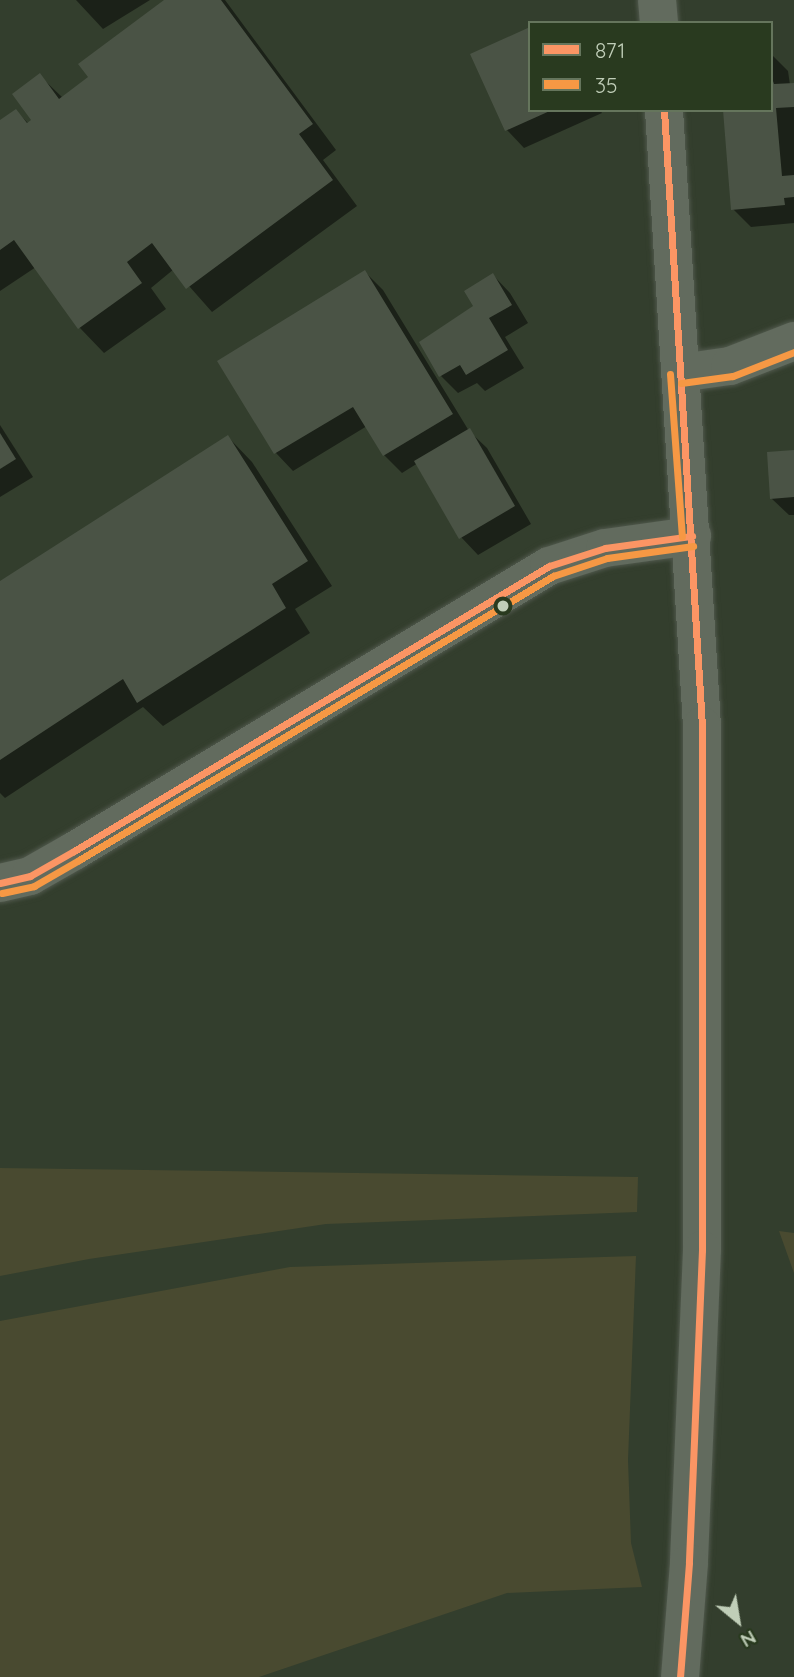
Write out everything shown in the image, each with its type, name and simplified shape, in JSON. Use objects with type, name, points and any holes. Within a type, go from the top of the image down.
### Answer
[{"type":"street","points":[[657,0],[659,21]]},
{"type":"street","points":[[664,112],[702,726],[702,1250],[689,1563],[680,1677]]},
{"type":"street","points":[[680,373],[730,366],[794,341]]},
{"type":"street","points":[[0,883],[30,876],[74,851],[549,565],[605,548],[692,536]]},
{"type":"green space","points":[[0,1168],[638,1177],[637,1212],[326,1224],[89,1259],[0,1276]]},
{"type":"green space","points":[[779,1231],[794,1233],[794,1273]]},
{"type":"green space","points":[[636,1256],[628,1460],[631,1543],[642,1587],[507,1593],[259,1677],[0,1677],[0,1321],[290,1267]]},
{"type":"building","points":[[164,0],[221,0],[313,124],[299,134],[333,180],[186,289],[152,243],[127,262],[142,283],[78,329],[14,240],[0,250],[0,120],[16,109],[27,123],[31,120],[12,94],[40,73],[59,99],[88,77],[78,64]]},
{"type":"building","points":[[528,28],[528,112],[548,112],[505,131],[470,54]]},
{"type":"building","points":[[773,81],[774,84],[794,83],[794,107],[776,108],[782,176],[794,175],[794,197],[784,198],[785,205],[731,210],[723,112],[773,112]]},
{"type":"building","points":[[365,270],[453,414],[383,456],[353,407],[274,454],[217,361]]},
{"type":"building","points":[[493,273],[512,305],[489,318],[508,350],[466,375],[460,365],[439,377],[419,342],[473,306],[464,291]]},
{"type":"building","points":[[470,428],[515,506],[459,539],[414,461]]},
{"type":"building","points":[[0,433],[16,459],[0,469]]},
{"type":"building","points":[[228,435],[308,561],[272,584],[286,608],[137,703],[123,679],[0,760],[0,581]]},
{"type":"building","points":[[794,450],[794,497],[770,499],[767,452]]},
{"type":"transit line","name":"871","points":[[664,112],[702,726],[702,1250],[689,1563],[680,1677]]},
{"type":"transit line","name":"35","points":[[681,383],[733,376],[794,352]]},
{"type":"transit line","name":"35","points":[[670,374],[682,537]]},
{"type":"transit line","name":"871","points":[[0,883],[30,876],[74,851],[549,566],[605,548],[692,536]]},
{"type":"transit line","name":"35","points":[[2,893],[34,886],[553,576],[607,558],[693,546]]}]
